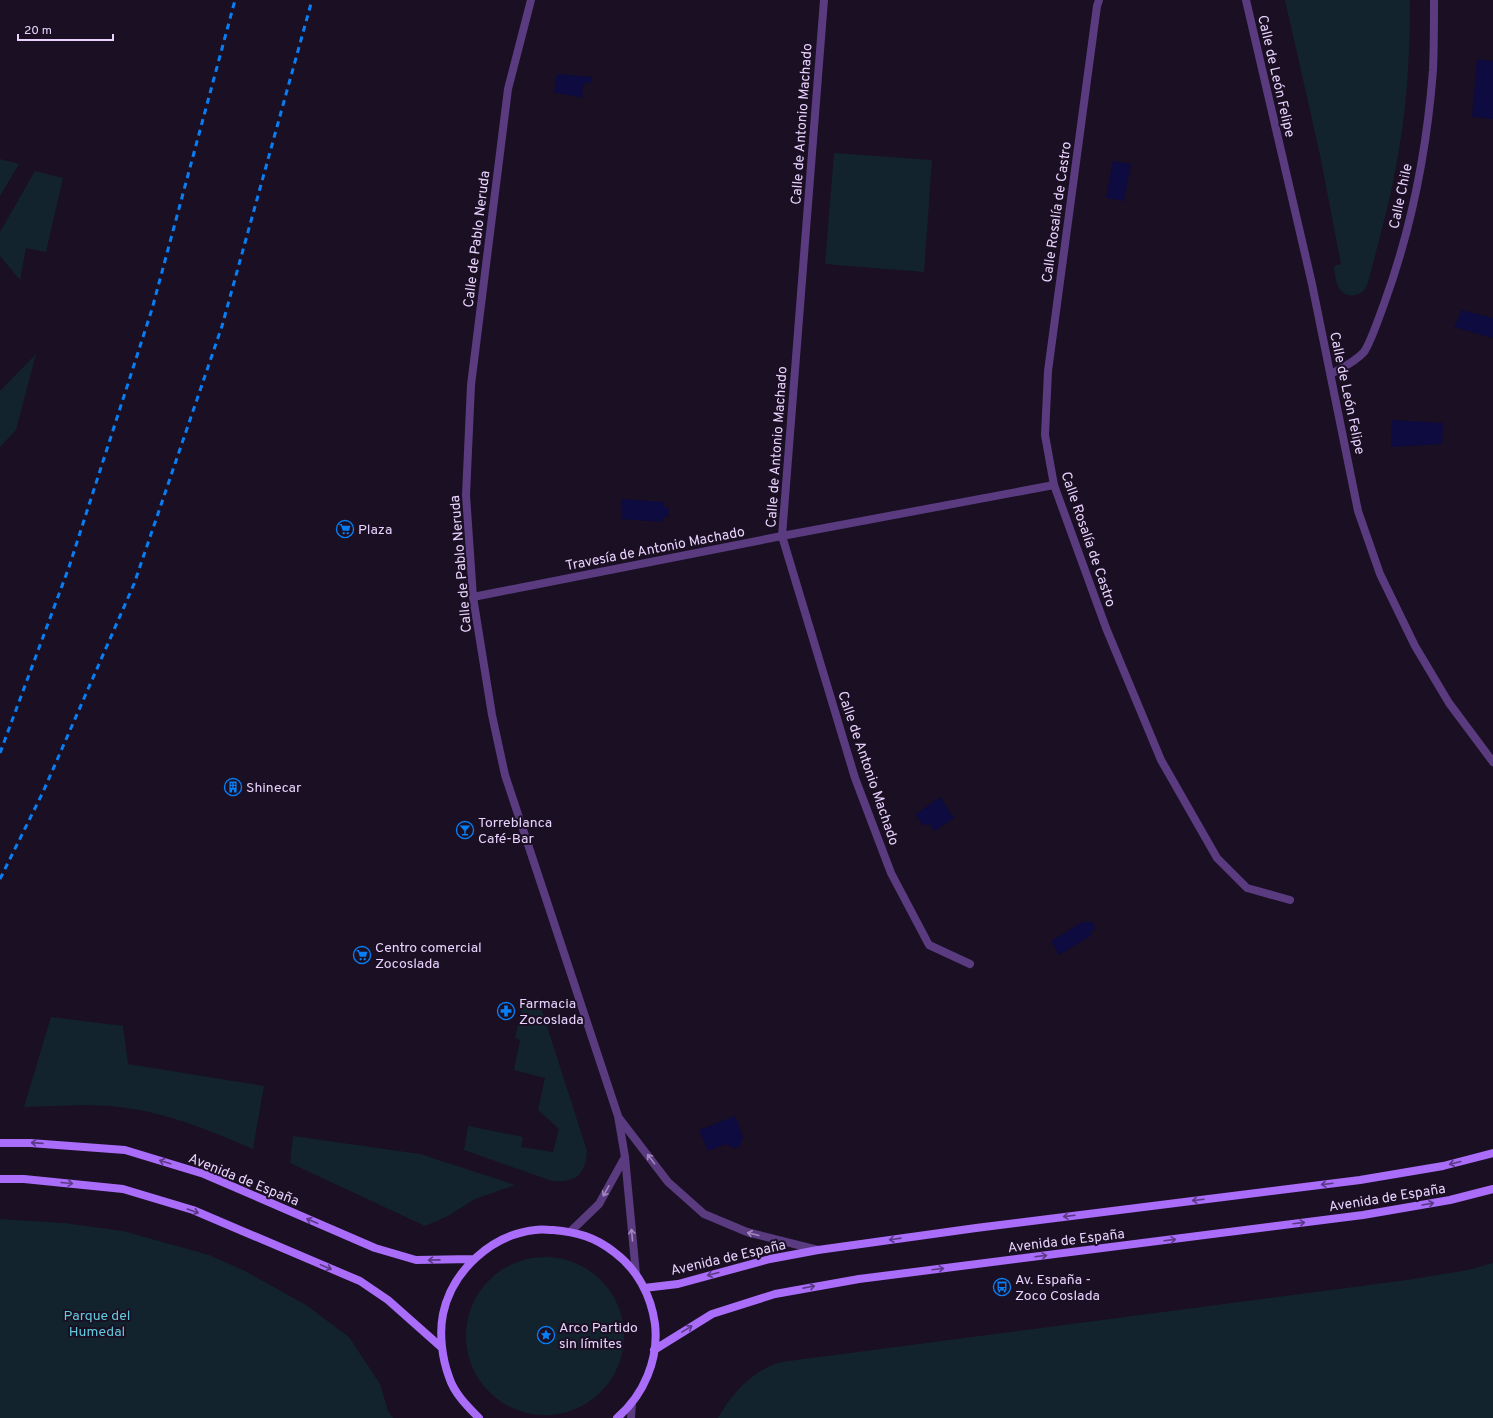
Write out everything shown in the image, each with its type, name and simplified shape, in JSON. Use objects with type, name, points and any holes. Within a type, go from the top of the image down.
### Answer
[{"type":"street","name":"Calle de Pablo Neruda","points":[[531,0],[508,89],[471,384],[466,495],[473,597],[492,715],[504,775],[618,1116],[625,1157],[636,1274]]},
{"type":"street","name":"Calle de Antonio Machado","points":[[824,0],[782,536],[855,778],[891,873],[929,945],[970,964]]},
{"type":"street","name":"Calle Rosalía de Castro","points":[[1099,0],[1048,371],[1045,435],[1054,486],[1106,628],[1160,760],[1217,858],[1247,888],[1290,900]]},
{"type":"street","name":"Calle de León Felipe","points":[[1246,0],[1331,374],[1358,511],[1380,574],[1415,646],[1449,703],[1493,762]]},
{"type":"street","name":"Calle Chile","points":[[1331,374],[1347,366],[1364,352],[1385,302],[1403,246],[1413,203],[1428,123],[1433,68],[1434,0]]},
{"type":"street","name":"Travesía de Antonio Machado","points":[[473,597],[782,536],[1054,486]]},
{"type":"street","name":"Avenida de España","points":[[618,1116],[668,1182],[704,1214],[747,1232],[818,1250]]},
{"type":"street","name":"Avenida de España","points":[[0,1143],[30,1143],[125,1150],[204,1174],[375,1248],[416,1260],[473,1259]]},
{"type":"street","name":"Avenida de España","points":[[644,1288],[678,1284],[770,1259],[818,1250],[976,1228],[1360,1180],[1443,1166],[1493,1153]]},
{"type":"street","points":[[571,1231],[599,1204],[625,1157]]},
{"type":"street","points":[[0,1179],[123,1189],[194,1210],[360,1281],[388,1300],[441,1348]]},
{"type":"street","name":"Avenida de España","points":[[654,1350],[712,1314],[775,1294],[860,1279],[1364,1215],[1450,1200],[1493,1189]]},
{"type":"street","points":[[479,1418],[465,1404],[455,1390],[449,1377],[441,1348],[443,1315],[454,1285],[473,1259],[486,1249],[502,1240],[519,1233],[536,1230],[571,1231],[589,1237],[607,1247],[621,1258],[636,1274],[651,1304],[656,1333],[654,1350],[647,1378],[632,1403],[617,1418]]},
{"type":"street","points":[[631,1418],[632,1403]]},
{"type":"green space","points":[[1285,0],[1410,0],[1407,86],[1395,174],[1368,282],[1361,293],[1354,295],[1347,295],[1341,291],[1336,280],[1334,266],[1341,264],[1320,155]]},
{"type":"green space","points":[[834,153],[932,160],[924,272],[825,264]]},
{"type":"green space","points":[[0,159],[19,164],[0,196]]},
{"type":"green space","points":[[35,171],[63,178],[46,252],[26,248],[20,280],[0,256],[0,232]]},
{"type":"green space","points":[[36,354],[16,430],[0,447],[0,391]]},
{"type":"green space","points":[[538,998],[587,1151],[582,1172],[573,1179],[567,1181],[552,1181],[464,1150],[468,1126],[523,1137],[521,1147],[553,1152],[559,1129],[538,1110],[545,1078],[514,1070],[520,1040],[515,1038],[523,1003]]},
{"type":"green space","points":[[51,1017],[123,1026],[128,1064],[264,1086],[253,1149],[218,1134],[165,1116],[129,1108],[89,1105],[24,1107]]},
{"type":"green space","points":[[293,1136],[420,1154],[515,1185],[475,1199],[446,1217],[425,1226],[290,1163]]},
{"type":"green space","name":"Parque del Humedal","points":[[0,1219],[64,1223],[123,1231],[209,1255],[245,1271],[306,1305],[349,1337],[380,1384],[388,1411],[393,1418],[0,1418]]},
{"type":"green space","points":[[545,1257],[575,1263],[601,1280],[618,1306],[624,1336],[618,1366],[601,1392],[575,1409],[545,1415],[515,1409],[489,1392],[472,1366],[466,1336],[472,1306],[489,1280],[515,1263]]},
{"type":"green space","points":[[1493,1263],[1493,1418],[718,1418],[730,1400],[744,1384],[761,1371],[781,1362],[1407,1280],[1468,1270]]},
{"type":"shaded area","points":[[1477,59],[1493,61],[1493,119],[1472,117]]},
{"type":"shaded area","points":[[557,74],[592,77],[592,79],[591,82],[583,84],[582,98],[554,92]]},
{"type":"shaded area","points":[[1113,161],[1131,164],[1124,201],[1106,198]]},
{"type":"shaded area","points":[[1462,310],[1493,318],[1493,338],[1454,327]]},
{"type":"shaded area","points":[[1392,420],[1443,423],[1442,444],[1391,447]]},
{"type":"shaded area","points":[[622,499],[664,502],[664,507],[669,508],[668,518],[663,517],[662,522],[621,519]]},
{"type":"shaded area","points":[[940,797],[954,818],[934,831],[929,824],[923,825],[915,815]]},
{"type":"shaded area","points":[[1084,921],[1085,923],[1093,922],[1095,929],[1090,932],[1092,935],[1059,955],[1051,941]]},
{"type":"shaded area","points":[[735,1116],[743,1137],[739,1147],[733,1148],[726,1144],[708,1151],[699,1130]]},
{"type":"railway","points":[[0,753],[69,567],[152,309],[235,0]]},
{"type":"railway","points":[[0,879],[43,792],[134,584],[222,326],[312,0]]},
{"type":"place","name":"Plaza","points":[[345,529]]},
{"type":"place","name":"Shinecar","points":[[233,787]]},
{"type":"place","name":"Torreblanca Café-Bar","points":[[465,830]]},
{"type":"place","name":"Centro comercial Zocoslada","points":[[362,955]]},
{"type":"place","name":"Farmacia Zocoslada","points":[[506,1011]]},
{"type":"place","name":"Av. España - Zoco Coslada","points":[[1002,1287]]},
{"type":"place","name":"Arco Partido sin límites","points":[[546,1335]]}]
